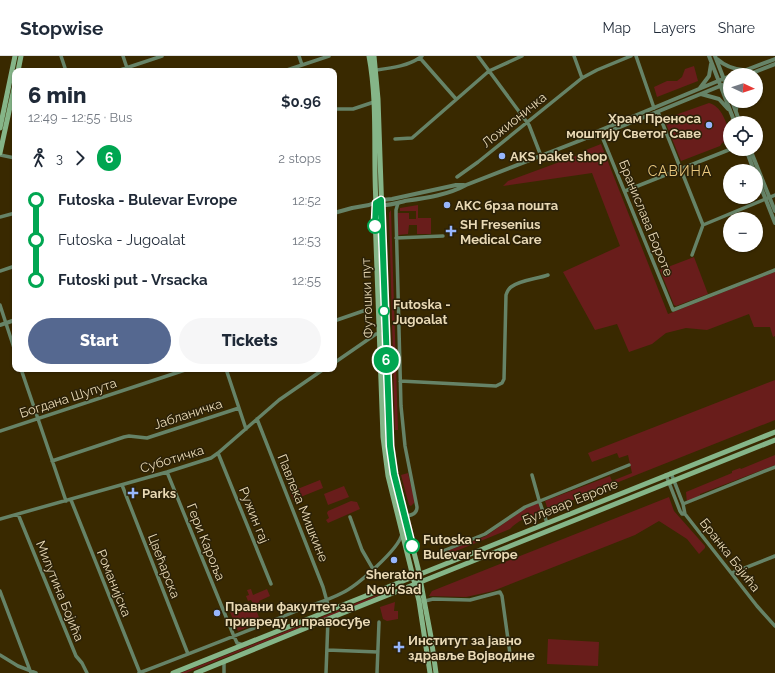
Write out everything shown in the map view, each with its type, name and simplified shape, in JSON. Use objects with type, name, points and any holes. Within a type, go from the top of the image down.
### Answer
[{"type":"main road","points":[[12,68],[15,56]]},
{"type":"main road","points":[[19,68],[21,56]]},
{"type":"main road","name":"Футошки пут","points":[[369,56],[374,102],[375,215],[383,437],[388,476],[419,601],[430,673]]},
{"type":"main road","name":"Футошки пут","points":[[374,56],[376,70],[390,446],[394,474],[420,575],[436,673]]},
{"type":"main road","points":[[0,128],[12,70]]},
{"type":"main road","points":[[0,154],[12,98]]},
{"type":"main road","name":"Булевар Европе","points":[[173,673],[775,432]]},
{"type":"main road","name":"Булевар Европе","points":[[196,673],[775,440]]},
{"type":"street","points":[[61,56],[65,68]]},
{"type":"street","points":[[123,56],[127,68]]},
{"type":"street","points":[[130,68],[162,56]]},
{"type":"street","points":[[299,56],[302,65]]},
{"type":"street","points":[[293,68],[329,56]]},
{"type":"street","points":[[478,56],[527,122],[541,156]]},
{"type":"street","points":[[394,139],[412,138],[489,71],[522,56]]},
{"type":"street","points":[[574,56],[582,78]]},
{"type":"street","name":"Ложионичка","points":[[457,177],[582,78],[631,56]]},
{"type":"street","points":[[636,56],[656,110],[703,225],[692,256]]},
{"type":"street","points":[[709,56],[718,81],[735,116]]},
{"type":"street","points":[[376,70],[399,66],[421,57],[456,99]]},
{"type":"street","points":[[716,57],[729,68]]},
{"type":"street","points":[[716,57],[723,76]]},
{"type":"street","points":[[758,68],[775,59]]},
{"type":"street","points":[[698,89],[709,76],[711,61]]},
{"type":"street","points":[[763,68],[775,64]]},
{"type":"street","points":[[337,212],[376,203],[398,203],[431,197],[456,190],[584,139],[601,134],[656,110],[698,89],[723,79]]},
{"type":"street","points":[[584,139],[596,132],[721,86]]},
{"type":"street","points":[[701,94],[719,99],[735,116]]},
{"type":"street","points":[[337,109],[348,110],[374,102]]},
{"type":"street","points":[[733,108],[735,116]]},
{"type":"street","points":[[735,116],[736,108]]},
{"type":"street","name":"Бранислава Бороте","points":[[601,134],[672,310],[775,270]]},
{"type":"street","points":[[625,191],[723,152]]},
{"type":"street","points":[[0,154],[12,157]]},
{"type":"street","points":[[752,156],[775,223]]},
{"type":"street","points":[[381,203],[392,199],[456,185],[466,185]]},
{"type":"street","points":[[763,190],[775,211]]},
{"type":"street","points":[[703,225],[775,194]]},
{"type":"street","points":[[398,203],[396,210],[396,238],[401,406],[406,446],[417,507],[417,511],[414,514],[399,519]]},
{"type":"street","points":[[0,217],[12,214]]},
{"type":"street","points":[[396,238],[443,236]]},
{"type":"street","points":[[0,271],[12,267]]},
{"type":"street","points":[[400,381],[496,386],[502,383],[504,379],[506,295],[508,290],[517,284],[548,275]]},
{"type":"street","points":[[0,305],[12,342]]},
{"type":"street","points":[[337,320],[366,310]]},
{"type":"street","points":[[0,325],[12,321]]},
{"type":"street","points":[[337,361],[379,334],[384,335],[385,338]]},
{"type":"street","points":[[22,372],[66,501]]},
{"type":"street","name":"Богдана Шупута","points":[[0,431],[179,372]]},
{"type":"street","points":[[227,372],[246,429]]},
{"type":"street","name":"Суботичка","points":[[0,518],[70,500],[211,458],[279,400],[320,372]]},
{"type":"street","name":"Јабланичка","points":[[52,461],[124,437],[129,436],[147,438],[239,408]]},
{"type":"street","name":"Павлека Мишкине","points":[[257,419],[320,580],[327,602]]},
{"type":"street","name":"Ружин гај","points":[[218,453],[271,584]]},
{"type":"street","points":[[433,555],[485,534],[525,507],[539,500],[629,465]]},
{"type":"street","points":[[683,504],[775,467]]},
{"type":"street","name":"Гери Кароља","points":[[167,472],[235,639],[235,648]]},
{"type":"street","points":[[668,474],[671,482]]},
{"type":"street","points":[[532,475],[547,523]]},
{"type":"street","name":"Бранка Бајића","points":[[671,482],[683,504],[685,514]]},
{"type":"street","name":"Бранка Бајића","points":[[671,482],[682,514],[685,514],[757,606],[775,626]]},
{"type":"street","name":"Цвећарска","points":[[122,485],[188,654]]},
{"type":"street","name":"Романијска","points":[[70,500],[139,673]]},
{"type":"street","name":"Милутина Бојића","points":[[18,514],[76,656],[82,663],[86,673]]},
{"type":"street","points":[[350,517],[362,550],[373,569]]},
{"type":"street","points":[[139,673],[188,654],[235,639],[327,602],[352,588],[373,569],[398,544],[402,533]]},
{"type":"street","points":[[398,544],[402,543],[405,546]]},
{"type":"street","points":[[732,573],[775,556]]},
{"type":"street","points":[[0,591],[31,672]]},
{"type":"street","points":[[424,600],[470,600],[500,592],[502,596],[510,661]]},
{"type":"street","points":[[327,602],[332,607],[336,608]]},
{"type":"street","points":[[326,612],[328,608],[327,602]]},
{"type":"street","points":[[326,673],[328,619]]},
{"type":"street","points":[[377,673],[379,622]]},
{"type":"street","points":[[235,639],[238,644],[244,645]]},
{"type":"street","points":[[327,650],[378,652]]},
{"type":"street","points":[[0,655],[18,666],[36,673]]},
{"type":"street","points":[[224,662],[224,673]]},
{"type":"shaded area","points":[[694,66],[698,81],[657,97],[654,87],[667,81],[677,81],[682,77],[685,69]]},
{"type":"shaded area","points":[[709,103],[717,107],[723,116],[723,143],[720,146],[681,161],[664,119]]},
{"type":"shaded area","points":[[601,144],[668,314],[775,272],[775,336],[773,337],[770,327],[754,327],[749,314],[707,330],[686,328],[666,333],[652,344],[629,352],[617,324],[595,330],[563,272],[620,246],[592,173],[503,186],[508,181],[584,153],[583,151]]},
{"type":"shaded area","points":[[418,205],[418,218],[431,218],[431,234],[417,234],[417,225],[409,225],[408,234],[398,235],[397,213],[409,213],[409,219],[416,219],[416,211],[400,211],[400,208]]},
{"type":"shaded area","points":[[391,210],[398,430],[395,430],[389,213]]},
{"type":"shaded area","points":[[694,257],[708,294],[676,306],[674,305],[660,270]]},
{"type":"shaded area","points":[[775,380],[775,420],[548,510],[545,501],[610,476],[612,481],[632,473],[628,455],[619,458],[617,453],[592,462],[588,453]]},
{"type":"shaded area","points":[[775,455],[775,465],[700,494],[700,496],[687,504],[686,492],[732,473],[732,471],[741,469]]},
{"type":"shaded area","points":[[408,473],[415,502],[411,506],[409,505],[401,475]]},
{"type":"shaded area","points":[[320,480],[323,488],[293,500],[290,492]]},
{"type":"shaded area","points":[[344,486],[349,497],[328,505],[324,494]]},
{"type":"shaded area","points":[[669,497],[674,511],[705,546],[699,554],[687,539],[659,521],[635,535],[493,591],[466,597],[429,596],[432,591]]},
{"type":"shaded area","points":[[351,501],[357,502],[360,509],[328,523],[326,520],[329,518],[327,513],[328,511]]},
{"type":"shaded area","points":[[538,503],[542,515],[524,519],[516,523],[510,529],[439,558],[432,557],[486,536],[526,508]]},
{"type":"shaded area","points":[[407,583],[364,602],[186,673],[181,673]]},
{"type":"shaded area","points":[[251,589],[253,595],[267,589],[270,596],[259,601],[261,606],[256,610],[261,622],[238,631],[230,612],[253,603],[251,600],[248,601],[246,596],[249,595],[247,590]]},
{"type":"shaded area","points":[[395,602],[394,611],[398,611],[398,619],[387,621],[383,619],[380,607]]},
{"type":"shaded area","points":[[548,639],[599,642],[598,666],[547,664]]},
{"type":"bus line","name":"6","points":[[375,226],[376,203],[381,200],[390,446],[394,474],[412,546]]},
{"type":"place","name":"Храм Преноса моштију Светог Саве","points":[[709,125]]},
{"type":"place","name":"AKS paket shop","points":[[502,156]]},
{"type":"place","name":"АКС брза пошта","points":[[447,205]]},
{"type":"place","name":"SH Fresenius Medical Care","points":[[451,231]]},
{"type":"place","name":"Futoska - Jugoalat","points":[[384,311]]},
{"type":"place","name":"Parks","points":[[133,493]]},
{"type":"place","name":"Futoska - Bulevar Evrope","points":[[412,546]]},
{"type":"place","name":"Sheraton Novi Sad","points":[[394,560]]},
{"type":"place","name":"Правни факултет за привреду и правосуђе","points":[[217,613]]},
{"type":"place","name":"Институт за јавно здравље Војводине","points":[[399,647]]},
{"type":"district","name":"САВИНА","points":[[680,171]]}]
